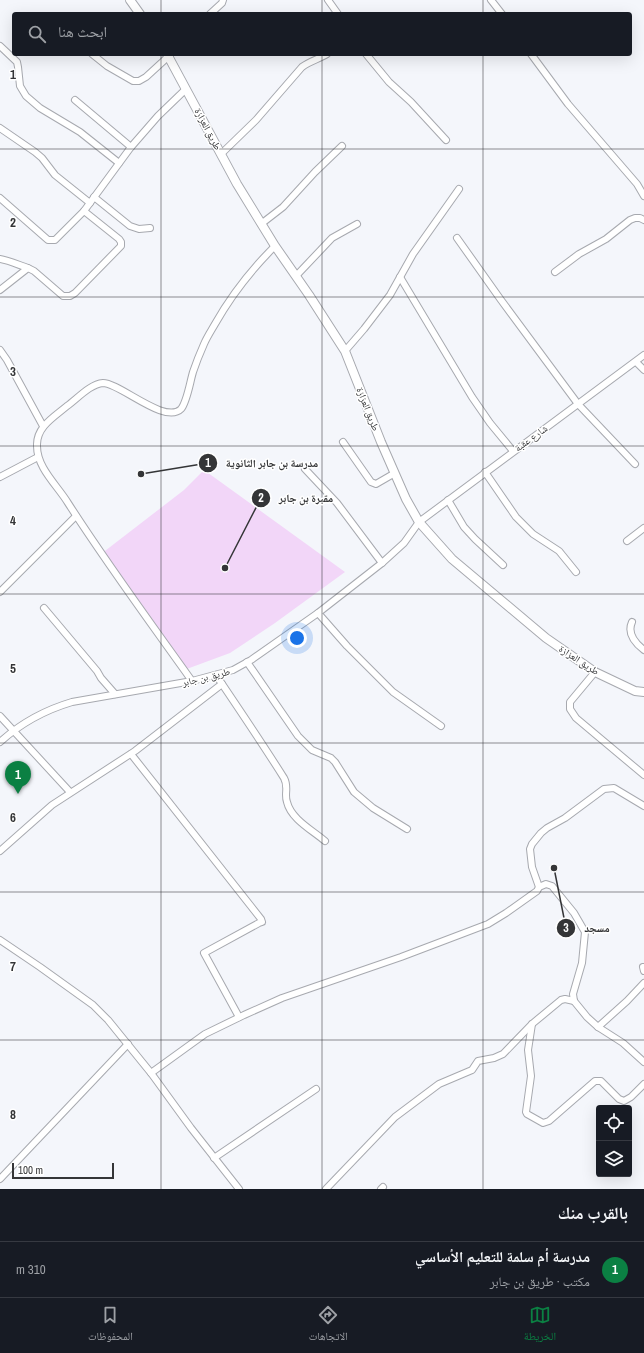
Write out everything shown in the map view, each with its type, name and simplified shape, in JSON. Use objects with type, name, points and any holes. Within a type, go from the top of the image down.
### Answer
[{"type":"street","points":[[130,0],[139,12]]},
{"type":"street","points":[[212,12],[222,3],[223,0]]},
{"type":"street","points":[[328,0],[337,12]]},
{"type":"street","points":[[491,0],[500,12]]},
{"type":"street","points":[[0,46],[17,62],[20,86],[26,96],[40,108],[80,132],[119,163]]},
{"type":"street","points":[[94,56],[107,66],[133,81],[140,81],[168,56]]},
{"type":"street","name":"طريق العزازة","points":[[170,56],[237,184],[275,246],[345,351],[406,499],[419,522],[458,564],[546,638],[594,672],[635,691],[644,692]]},
{"type":"street","points":[[221,154],[256,120],[302,67],[309,62],[324,56]]},
{"type":"street","points":[[368,56],[389,82],[446,140]]},
{"type":"street","points":[[532,56],[568,104],[636,184],[644,196]]},
{"type":"street","points":[[0,198],[48,240],[52,241],[58,238],[84,211],[131,147],[158,116],[186,89]]},
{"type":"street","points":[[75,100],[131,147]]},
{"type":"street","points":[[0,128],[35,152],[42,158],[55,175],[90,203]]},
{"type":"street","points":[[261,224],[283,207],[342,146]]},
{"type":"street","points":[[345,351],[390,295],[413,254],[459,188]]},
{"type":"street","points":[[94,197],[130,226],[139,229],[150,228]]},
{"type":"street","points":[[0,259],[4,259],[34,271],[63,296],[67,297],[75,293],[118,250],[121,242],[84,211]]},
{"type":"street","points":[[555,272],[579,254],[606,239],[630,220],[640,218],[644,220]]},
{"type":"street","points":[[296,276],[332,238],[357,224]]},
{"type":"street","points":[[457,238],[578,404],[587,412],[608,438],[635,464]]},
{"type":"street","points":[[192,681],[107,563],[43,468],[38,457],[38,434],[43,426],[93,386],[102,383],[110,385],[137,400],[165,412],[173,413],[180,410],[184,405],[193,371],[205,342],[225,307],[242,282],[275,246]]},
{"type":"street","points":[[0,290],[28,268]]},
{"type":"street","points":[[400,277],[490,424],[513,451]]},
{"type":"street","points":[[0,350],[43,426]]},
{"type":"street","name":"شارع عقبة","points":[[419,522],[644,355]]},
{"type":"street","points":[[636,362],[644,370]]},
{"type":"street","points":[[343,442],[371,482],[376,484],[395,473]]},
{"type":"street","points":[[0,477],[38,457]]},
{"type":"street","points":[[305,469],[338,503],[382,563]]},
{"type":"street","points":[[485,472],[516,517],[533,534],[559,551],[576,572]]},
{"type":"street","points":[[448,500],[464,527],[503,565]]},
{"type":"street","points":[[0,592],[76,516]]},
{"type":"street","name":"طريق بن جابر","points":[[0,742],[13,730],[38,715],[61,705],[192,681],[233,670],[318,613],[382,563],[404,543],[419,522]]},
{"type":"street","points":[[627,541],[644,528]]},
{"type":"street","points":[[44,608],[115,694]]},
{"type":"street","points":[[318,613],[347,646],[393,692],[405,702],[441,726]]},
{"type":"street","points":[[632,622],[630,626],[632,636],[644,650]]},
{"type":"street","points":[[247,662],[304,744],[312,750],[331,758],[354,792],[373,808],[407,829]]},
{"type":"street","points":[[594,672],[570,702],[570,709],[576,718],[644,775]]},
{"type":"street","points":[[216,675],[264,746],[286,782],[286,800],[290,810],[324,841]]},
{"type":"street","points":[[0,850],[52,805],[131,754],[222,684]]},
{"type":"street","points":[[0,716],[70,792]]},
{"type":"street","points":[[131,754],[262,919],[262,922],[204,954],[239,1017]]},
{"type":"street","points":[[539,887],[532,867],[530,849],[532,844],[547,828],[565,818],[604,789],[614,788],[644,807]]},
{"type":"street","points":[[151,1073],[205,1034],[239,1017],[282,998],[401,957],[488,924],[537,891],[539,887],[546,884],[552,886],[574,913],[584,932],[582,964],[573,994],[574,1001],[587,1017],[598,1027],[623,1043],[644,1062]]},
{"type":"street","points":[[0,940],[93,1005],[118,1031],[239,1189]]},
{"type":"street","points":[[598,1027],[627,1001],[644,983]]},
{"type":"street","points":[[326,1189],[395,1117],[440,1084],[472,1070],[478,1061],[494,1058],[503,1054],[532,1024],[561,1000],[565,999],[574,1001]]},
{"type":"street","points":[[532,1024],[528,1050],[531,1076],[526,1112],[543,1123],[549,1120],[595,1081],[602,1081],[619,1099],[624,1101],[631,1097],[644,1084]]},
{"type":"street","points":[[0,1179],[128,1044]]},
{"type":"street","points":[[214,1158],[316,1089]]},
{"type":"shaded area","points":[[204,470],[345,572],[275,623],[230,653],[184,670],[101,554],[184,490]]},
{"type":"place","name":"مدرسة بن جابر الثانوية","points":[[141,474]]},
{"type":"place","name":"مقبرة بن جابر","points":[[225,568]]},
{"type":"place","name":"مدرسة أم سلمة للتعليم الأساسي","points":[[18,794]]},
{"type":"place","name":"مسجد","points":[[554,868]]}]
